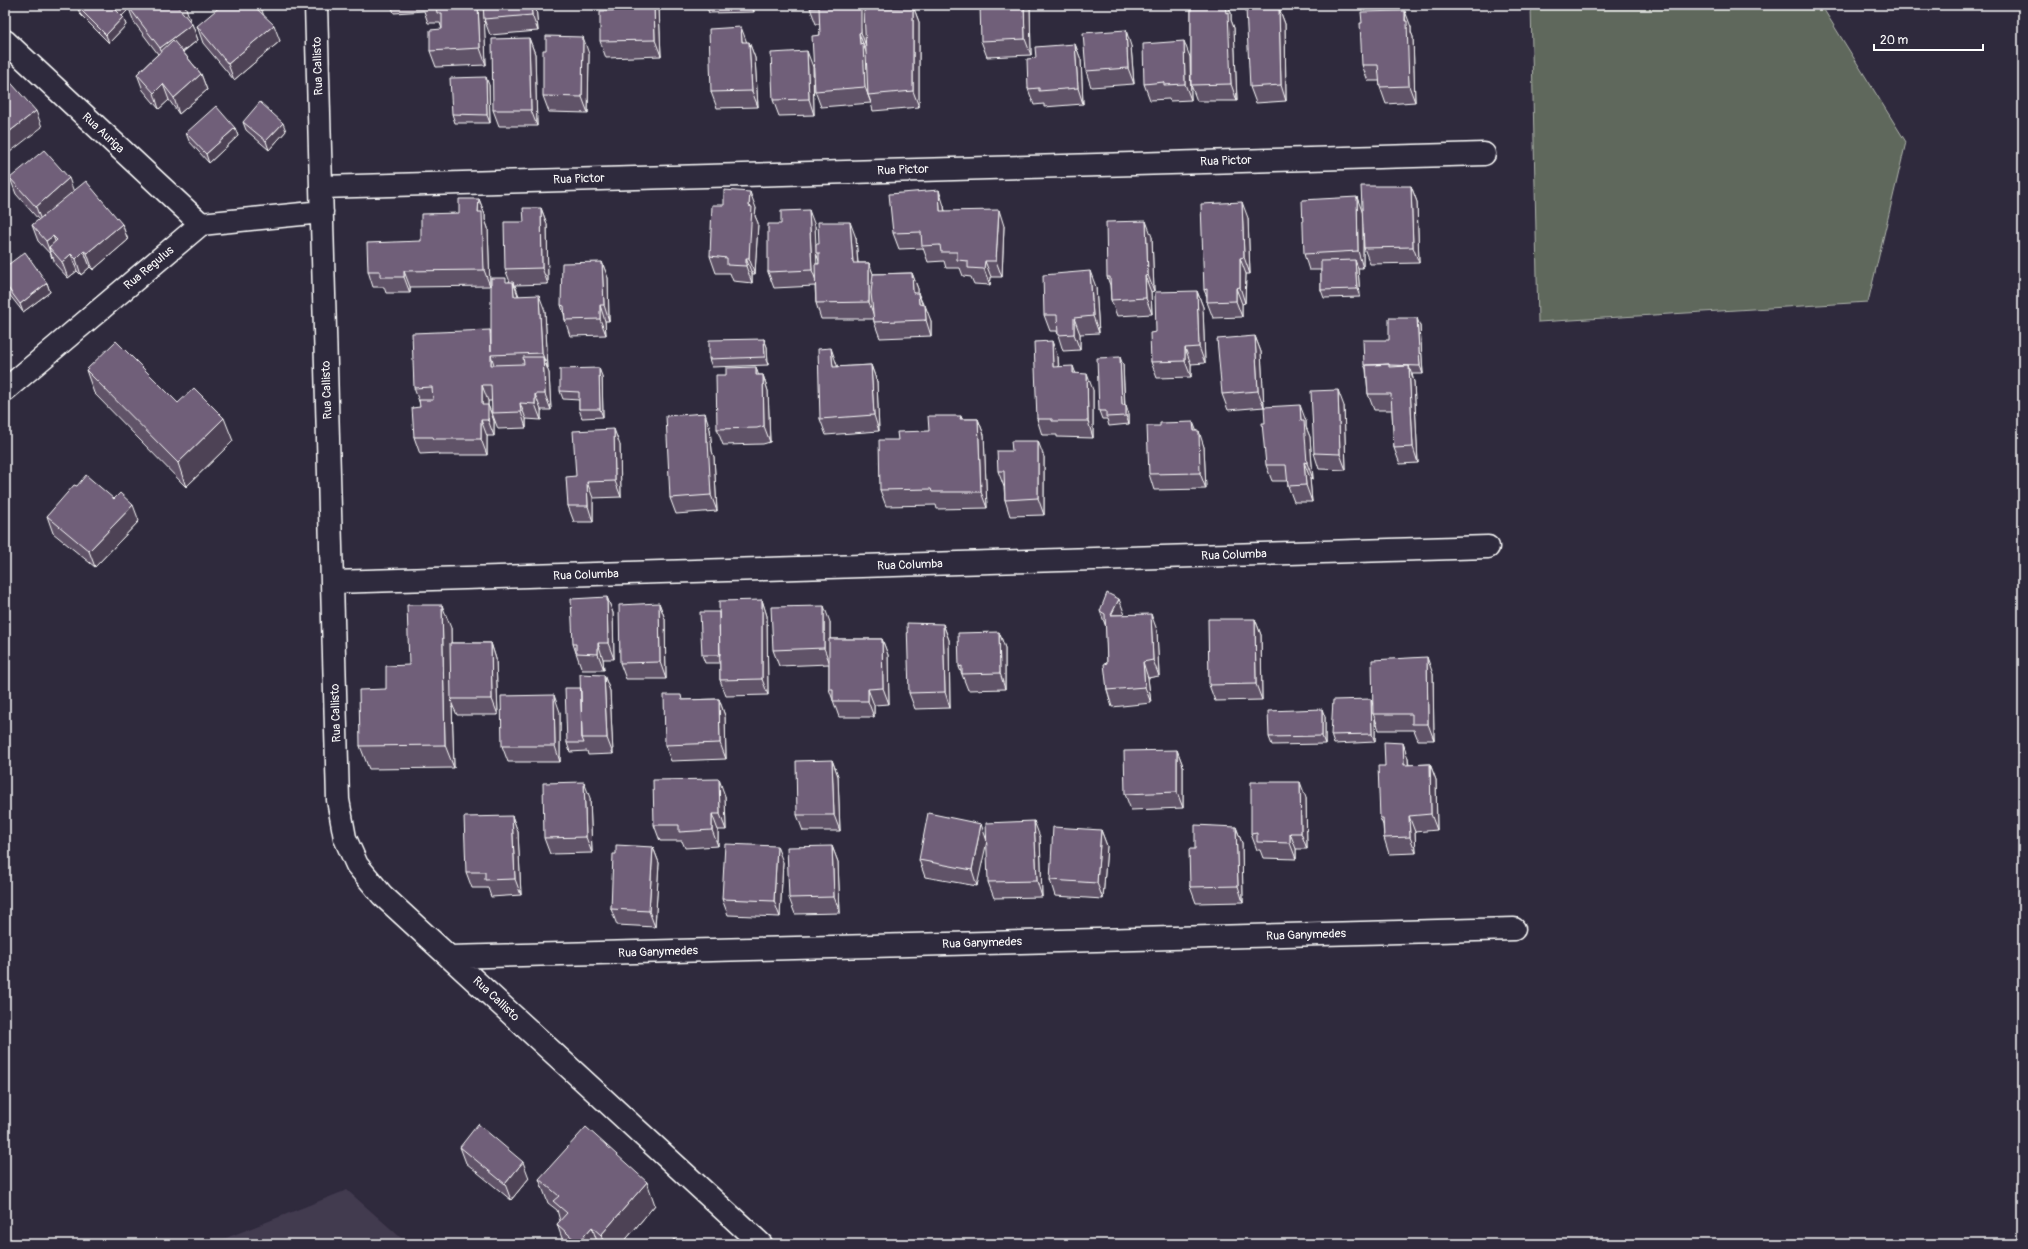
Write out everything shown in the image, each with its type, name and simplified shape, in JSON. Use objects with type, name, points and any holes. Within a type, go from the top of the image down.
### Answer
[{"type":"street","name":"Rua Callisto","points":[[316,5],[338,800],[345,838],[357,865],[382,895],[761,1244]]},
{"type":"street","name":"Rua Auriga","points":[[5,41],[201,224]]},
{"type":"street","name":"Rua Pictor","points":[[321,187],[1484,154]]},
{"type":"street","points":[[201,224],[322,212]]},
{"type":"street","name":"Rua Regulus","points":[[5,390],[201,224]]},
{"type":"street","name":"Rua Columba","points":[[332,582],[1488,547]]},
{"type":"street","name":"Rua Ganymedes","points":[[450,957],[1514,929]]},
{"type":"shaded area","points":[[347,1190],[408,1244],[211,1244]]},
{"type":"green space","points":[[1531,5],[1821,5],[1906,142],[1868,302],[1538,322]]},
{"type":"building","points":[[77,5],[122,5],[116,10],[123,17],[106,35]]},
{"type":"building","points":[[183,5],[179,8],[192,24],[160,48],[128,6]]},
{"type":"building","points":[[222,5],[257,5],[255,7],[274,25],[228,64],[197,26]]},
{"type":"building","points":[[422,5],[478,5],[480,48],[430,51],[430,30],[442,29],[442,13],[437,13],[436,6]]},
{"type":"building","points":[[483,5],[531,5],[532,15],[484,19]]},
{"type":"building","points":[[633,5],[654,5],[655,40],[600,41],[600,11],[633,10]]},
{"type":"building","points":[[810,5],[861,5],[861,32],[859,33],[860,44],[863,43],[865,87],[815,91],[812,36],[820,35],[819,7],[810,8]]},
{"type":"building","points":[[980,5],[1024,5],[1025,39],[981,41]]},
{"type":"building","points":[[1191,5],[1225,5],[1226,13],[1228,12],[1231,84],[1191,85]]},
{"type":"building","points":[[913,6],[913,91],[868,95],[864,10]]},
{"type":"building","points":[[1279,8],[1281,85],[1250,87],[1246,9]]},
{"type":"building","points":[[1405,11],[1405,21],[1407,21],[1409,86],[1380,87],[1378,65],[1362,65],[1360,23],[1362,23],[1361,12]]},
{"type":"building","points":[[741,27],[742,42],[749,42],[752,91],[711,92],[709,29]]},
{"type":"building","points":[[1126,30],[1128,68],[1086,71],[1083,33]]},
{"type":"building","points":[[546,36],[583,37],[582,97],[543,96],[543,50],[546,50]]},
{"type":"building","points":[[529,38],[531,110],[493,110],[492,39]]},
{"type":"building","points":[[173,40],[201,74],[174,98],[163,84],[154,93],[137,74]]},
{"type":"building","points":[[1184,41],[1185,84],[1164,85],[1164,82],[1144,84],[1143,44]]},
{"type":"building","points":[[1075,44],[1078,88],[1039,91],[1039,88],[1028,89],[1027,59],[1036,58],[1035,47]]},
{"type":"building","points":[[807,51],[809,99],[773,100],[771,53]]},
{"type":"building","points":[[5,76],[36,111],[5,135]]},
{"type":"building","points":[[486,77],[487,115],[452,114],[450,78]]},
{"type":"building","points":[[260,102],[283,123],[266,141],[243,122]]},
{"type":"building","points":[[216,106],[235,128],[206,154],[186,133]]},
{"type":"building","points":[[44,150],[69,178],[36,207],[10,178]]},
{"type":"building","points":[[86,181],[122,224],[87,253],[84,251],[76,259],[71,254],[62,262],[49,247],[57,240],[53,236],[46,241],[32,225]]},
{"type":"building","points":[[1361,186],[1411,186],[1413,247],[1364,248]]},
{"type":"building","points":[[724,190],[750,192],[749,206],[752,207],[749,258],[746,258],[746,266],[727,265],[727,258],[710,256],[712,205],[724,205]]},
{"type":"building","points":[[939,190],[940,211],[999,210],[996,261],[985,261],[984,269],[968,268],[968,261],[957,260],[957,252],[941,252],[940,245],[922,246],[921,232],[893,233],[889,194]]},
{"type":"building","points":[[1357,197],[1358,251],[1304,254],[1302,200]]},
{"type":"building","points":[[459,199],[479,199],[478,212],[482,212],[484,270],[404,271],[404,277],[380,277],[380,271],[368,271],[367,243],[421,241],[421,214],[459,213]]},
{"type":"building","points":[[1242,202],[1244,257],[1240,258],[1240,287],[1236,288],[1236,301],[1207,302],[1207,289],[1204,290],[1201,204]]},
{"type":"building","points":[[523,208],[541,208],[542,268],[505,269],[504,222],[524,222]]},
{"type":"building","points":[[809,210],[812,270],[768,272],[768,224],[781,224],[781,211]]},
{"type":"building","points":[[1146,221],[1148,275],[1145,276],[1146,298],[1111,300],[1110,277],[1107,277],[1106,222]]},
{"type":"building","points":[[818,222],[850,222],[853,263],[869,263],[869,302],[816,303],[815,264],[819,264],[819,253],[816,253],[816,244],[819,244]]},
{"type":"building","points":[[25,252],[47,283],[20,304],[5,284],[5,267]]},
{"type":"building","points":[[1355,260],[1357,289],[1321,290],[1321,261]]},
{"type":"building","points":[[602,262],[604,305],[600,305],[600,319],[565,320],[564,306],[561,305],[562,263]]},
{"type":"building","points":[[1090,271],[1093,316],[1074,318],[1074,334],[1058,335],[1057,315],[1044,315],[1043,275]]},
{"type":"building","points":[[912,273],[913,293],[918,293],[919,304],[925,305],[926,320],[874,322],[871,293],[873,274]]},
{"type":"building","points":[[491,278],[506,278],[506,282],[513,282],[514,296],[539,295],[542,353],[491,355],[491,365],[524,364],[523,357],[543,357],[545,394],[535,394],[535,404],[520,403],[521,412],[492,413],[491,385],[482,385],[482,405],[488,405],[488,420],[481,420],[481,439],[434,439],[433,437],[414,437],[412,408],[420,407],[419,400],[433,400],[432,387],[414,388],[412,333],[490,330],[491,351]]},
{"type":"building","points":[[1197,291],[1199,347],[1185,348],[1185,361],[1151,362],[1150,333],[1156,332],[1155,292]]},
{"type":"building","points":[[1389,318],[1417,318],[1420,366],[1389,364],[1364,365],[1363,340],[1389,340]]},
{"type":"building","points":[[1255,336],[1258,391],[1222,394],[1217,339]]},
{"type":"building","points":[[764,339],[765,357],[709,359],[709,340]]},
{"type":"building","points":[[116,341],[178,403],[194,388],[224,418],[178,463],[86,370]]},
{"type":"building","points":[[1052,341],[1053,367],[1073,366],[1073,373],[1087,374],[1088,421],[1052,421],[1052,419],[1037,419],[1034,342]]},
{"type":"building","points":[[831,348],[833,367],[871,365],[874,415],[820,419],[818,349]]},
{"type":"building","points":[[1120,357],[1122,405],[1126,405],[1126,416],[1106,417],[1106,411],[1099,411],[1097,358]]},
{"type":"building","points":[[1389,364],[1389,367],[1409,366],[1413,447],[1394,448],[1391,394],[1368,394],[1366,365]]},
{"type":"building","points":[[756,367],[756,375],[763,375],[764,426],[757,428],[717,429],[716,375],[726,375],[726,368]]},
{"type":"building","points":[[599,368],[600,409],[579,409],[579,392],[560,391],[560,369]]},
{"type":"building","points":[[1338,390],[1340,454],[1314,453],[1311,391]]},
{"type":"building","points":[[1300,405],[1301,421],[1304,421],[1307,463],[1304,462],[1306,485],[1288,486],[1286,465],[1266,465],[1262,423],[1265,423],[1264,407]]},
{"type":"building","points":[[705,413],[711,495],[670,498],[666,416]]},
{"type":"building","points":[[928,416],[961,416],[960,419],[978,419],[981,492],[932,492],[931,489],[880,490],[879,440],[898,440],[897,432],[929,431]]},
{"type":"building","points":[[1193,422],[1194,431],[1199,431],[1200,473],[1149,474],[1147,426],[1160,426],[1160,423]]},
{"type":"building","points":[[614,429],[615,481],[587,482],[588,506],[568,506],[566,477],[576,476],[573,431]]},
{"type":"building","points":[[1011,441],[1038,441],[1038,498],[1005,500],[1004,471],[998,471],[997,451],[1012,451]]},
{"type":"building","points":[[86,475],[114,499],[120,493],[133,505],[89,551],[47,516],[74,485],[77,486]]},
{"type":"building","points":[[1107,593],[1119,599],[1111,615],[1151,614],[1153,660],[1143,662],[1145,687],[1107,690],[1104,664],[1107,663],[1105,614],[1100,611]]},
{"type":"building","points":[[607,597],[608,643],[598,643],[598,654],[576,653],[576,644],[573,644],[571,599]]},
{"type":"building","points":[[762,600],[762,679],[720,680],[719,601]]},
{"type":"building","points":[[659,603],[660,662],[620,663],[619,605]]},
{"type":"building","points":[[407,605],[442,605],[445,745],[360,746],[359,690],[386,689],[386,666],[409,665]]},
{"type":"building","points":[[824,606],[824,648],[773,650],[771,607]]},
{"type":"building","points":[[700,612],[719,612],[720,655],[702,655]]},
{"type":"building","points":[[1208,619],[1255,619],[1256,684],[1209,685]]},
{"type":"building","points":[[907,623],[943,624],[945,692],[909,693]]},
{"type":"building","points":[[999,632],[1000,673],[962,674],[962,666],[959,667],[958,633]]},
{"type":"building","points":[[829,639],[882,639],[883,688],[868,689],[868,701],[833,701],[833,689],[829,689]]},
{"type":"building","points":[[450,643],[491,643],[492,699],[451,699]]},
{"type":"building","points":[[1427,657],[1428,724],[1412,724],[1412,714],[1373,714],[1372,660]]},
{"type":"building","points":[[580,674],[604,675],[607,738],[582,738]]},
{"type":"building","points":[[565,688],[581,688],[582,738],[584,743],[567,743]]},
{"type":"building","points":[[554,695],[555,746],[502,746],[501,696]]},
{"type":"building","points":[[664,695],[681,695],[682,700],[719,699],[720,743],[665,745]]},
{"type":"building","points":[[1371,699],[1372,734],[1331,735],[1333,700]]},
{"type":"building","points":[[1322,709],[1322,736],[1269,737],[1268,711]]},
{"type":"building","points":[[1384,742],[1403,743],[1404,765],[1430,764],[1431,814],[1409,816],[1410,837],[1384,838],[1383,818],[1380,818],[1378,766],[1385,766]]},
{"type":"building","points":[[1177,750],[1177,792],[1125,794],[1124,751]]},
{"type":"building","points":[[832,760],[834,815],[797,815],[796,761]]},
{"type":"building","points":[[719,779],[720,814],[712,814],[712,830],[679,832],[679,825],[654,825],[653,780]]},
{"type":"building","points":[[584,782],[586,837],[544,838],[543,783]]},
{"type":"building","points":[[1251,782],[1300,782],[1301,833],[1290,833],[1290,843],[1257,842],[1257,833],[1251,834]]},
{"type":"building","points":[[928,813],[981,824],[972,870],[919,860]]},
{"type":"building","points":[[512,816],[515,879],[485,880],[485,872],[466,872],[464,817]]},
{"type":"building","points":[[1034,821],[1037,881],[988,882],[986,823]]},
{"type":"building","points":[[1195,825],[1236,827],[1238,886],[1190,887],[1189,849],[1195,849]]},
{"type":"building","points":[[1053,827],[1101,830],[1097,883],[1050,880]]},
{"type":"building","points":[[725,844],[777,846],[774,901],[722,899]]},
{"type":"building","points":[[616,845],[653,847],[649,911],[611,909],[613,854],[616,854]]},
{"type":"building","points":[[832,846],[834,897],[789,898],[787,847]]},
{"type":"building","points":[[478,1124],[523,1162],[505,1184],[460,1147]]},
{"type":"building","points":[[586,1127],[647,1182],[601,1235],[592,1227],[578,1243],[557,1224],[567,1213],[553,1201],[559,1196],[539,1179]]},
{"type":"building","points":[[674,1239],[679,1244],[669,1244]]}]
